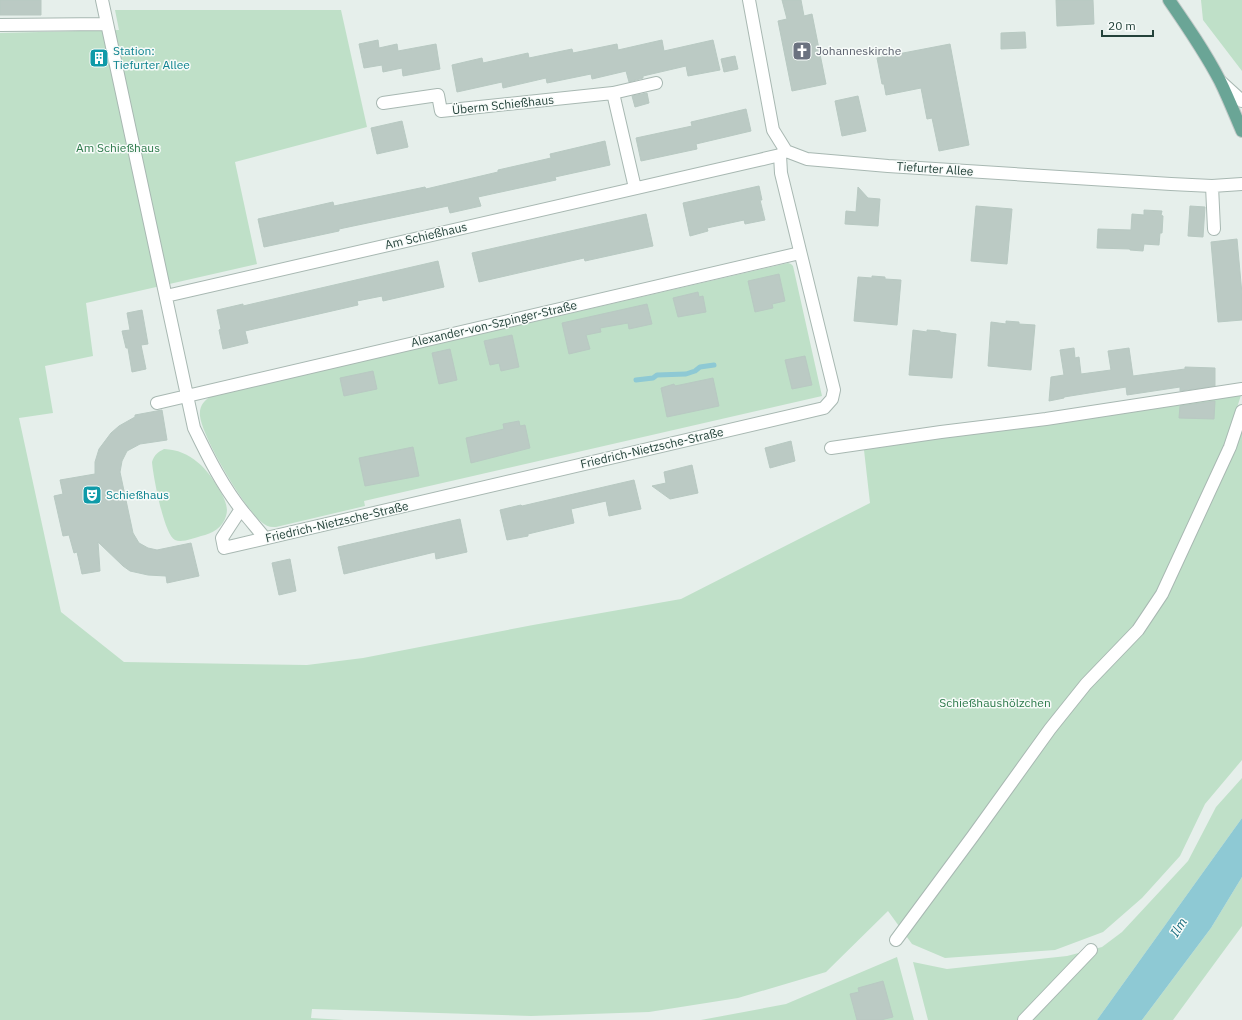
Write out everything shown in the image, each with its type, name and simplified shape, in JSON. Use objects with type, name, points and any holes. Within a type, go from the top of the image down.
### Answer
[{"type":"main road","points":[[1169,0],[1197,41],[1221,82],[1242,131]]},
{"type":"street","points":[[102,0],[194,428],[206,454],[241,509],[266,538]]},
{"type":"street","points":[[749,0],[774,130],[783,153]]},
{"type":"street","points":[[0,25],[107,24]]},
{"type":"street","points":[[1221,82],[1242,102]]},
{"type":"street","name":"Überm Schießhaus","points":[[383,103],[438,94],[441,112],[613,93],[656,83]]},
{"type":"street","points":[[613,93],[634,188]]},
{"type":"street","name":"Tiefurter Allee","points":[[783,153],[807,159],[936,169],[1212,186],[1242,184]]},
{"type":"street","name":"Am Schießhaus","points":[[166,296],[783,153]]},
{"type":"street","name":"Friedrich-Nietzsche-Straße","points":[[241,509],[222,538],[224,548],[824,408],[832,399],[834,390],[781,173],[783,153]]},
{"type":"street","points":[[1212,186],[1214,229]]},
{"type":"street","name":"Alexander-von-Szpinger-Straße","points":[[157,403],[800,253]]},
{"type":"street","points":[[832,448],[941,432],[1046,419],[1242,389]]},
{"type":"street","points":[[896,940],[1050,729],[1086,684],[1138,630],[1162,594],[1230,446],[1242,411]]},
{"type":"street","points":[[1024,1020],[1090,950]]},
{"type":"green space","points":[[1201,0],[1242,0],[1242,71],[1203,20]]},
{"type":"green space","name":"Schießhaushölzchen","points":[[115,10],[341,10],[367,127],[235,162],[257,264],[86,303],[93,356],[45,366],[53,413],[19,418],[61,612],[124,662],[307,665],[363,658],[533,625],[681,599],[870,503],[864,450],[1178,402],[1241,395],[1232,424],[1242,425],[1242,760],[1205,804],[1180,856],[1142,898],[1103,932],[1055,950],[945,958],[912,944],[888,911],[826,972],[738,998],[649,1012],[531,1016],[312,1009],[311,1018],[344,1020],[0,1020],[0,33],[119,30]]},
{"type":"green space","points":[[788,263],[793,266],[822,396],[364,501],[365,506],[276,527],[264,524],[256,517],[236,490],[208,440],[200,416],[200,409],[204,401],[212,396]]},
{"type":"green space","points":[[164,449],[182,453],[198,462],[215,483],[224,500],[227,513],[225,520],[220,527],[213,532],[181,541],[175,540],[171,536],[163,517],[154,479],[152,462],[156,454]]},
{"type":"green space","points":[[1242,778],[1242,818],[1097,1020],[928,1020],[913,962],[947,969],[1067,956],[1102,947],[1122,932],[1188,861],[1216,807]]},
{"type":"green space","points":[[1242,877],[1242,926],[1173,1020],[1142,1020],[1211,928]]},
{"type":"green space","points":[[897,957],[914,1020],[701,1020],[786,1004]]},
{"type":"water","name":"Ilm","points":[[1242,818],[1242,877],[1211,928],[1142,1020],[1097,1020]]},
{"type":"building","points":[[0,0],[41,0],[41,15],[0,15]]},
{"type":"building","name":"Johanneskirche","points":[[782,0],[801,0],[804,16],[812,14],[826,84],[792,91],[778,21],[787,19]]},
{"type":"building","points":[[1056,0],[1093,0],[1094,24],[1057,26]]},
{"type":"building","points":[[1025,32],[1026,48],[1001,49],[1001,33]]},
{"type":"building","points":[[378,40],[379,48],[397,44],[398,51],[436,44],[440,69],[403,76],[402,68],[383,72],[382,65],[364,68],[359,44]]},
{"type":"building","points":[[662,40],[664,51],[713,40],[720,70],[688,76],[686,66],[643,76],[643,78],[629,82],[626,71],[592,79],[591,74],[547,83],[546,78],[503,88],[502,82],[457,92],[452,65],[482,58],[483,63],[528,53],[529,58],[572,49],[573,53],[617,44],[618,50]]},
{"type":"building","points":[[950,44],[969,145],[939,151],[932,118],[927,119],[921,88],[886,95],[884,84],[882,84],[877,58]]},
{"type":"building","points":[[735,56],[738,69],[724,72],[721,59]]},
{"type":"building","points":[[647,93],[649,103],[635,107],[632,96]]},
{"type":"building","points":[[858,96],[866,131],[842,136],[835,101]]},
{"type":"building","points":[[746,109],[751,131],[696,144],[697,149],[641,161],[636,138],[692,126],[691,122]]},
{"type":"building","points":[[402,121],[408,147],[377,154],[371,128]]},
{"type":"building","points":[[605,141],[610,165],[555,177],[556,180],[478,197],[481,206],[450,213],[448,206],[339,229],[339,231],[264,247],[258,219],[333,202],[334,206],[425,187],[426,189],[551,158],[550,154]]},
{"type":"building","points":[[759,186],[762,200],[760,200],[765,220],[745,224],[744,220],[707,228],[708,231],[690,236],[683,203]]},
{"type":"building","points":[[858,187],[868,198],[880,199],[878,226],[845,224],[846,211],[856,212]]},
{"type":"building","points":[[976,206],[1012,209],[1007,264],[971,261]]},
{"type":"building","points":[[1190,206],[1205,207],[1203,237],[1188,236]]},
{"type":"building","points":[[1144,210],[1162,211],[1162,233],[1160,233],[1159,245],[1144,244],[1143,251],[1097,248],[1098,229],[1131,230],[1132,214],[1144,215]]},
{"type":"building","points":[[646,214],[653,246],[585,261],[584,258],[479,282],[472,253]]},
{"type":"building","points":[[1237,239],[1242,294],[1242,320],[1218,322],[1211,242]]},
{"type":"building","points":[[438,261],[444,287],[383,301],[382,296],[357,301],[358,305],[245,331],[248,343],[223,349],[217,310],[243,304],[243,306]]},
{"type":"building","points":[[779,274],[785,301],[772,304],[773,308],[755,312],[748,281]]},
{"type":"building","points":[[872,276],[901,280],[897,325],[854,321],[858,277],[872,278]]},
{"type":"building","points":[[698,292],[699,297],[703,296],[706,312],[678,317],[673,298]]},
{"type":"building","points":[[647,304],[652,324],[629,329],[628,323],[600,328],[601,332],[586,335],[590,349],[569,354],[562,323]]},
{"type":"building","points":[[142,310],[148,344],[141,345],[146,369],[132,372],[128,348],[126,348],[122,331],[130,330],[127,313]]},
{"type":"building","points":[[1006,321],[1035,325],[1031,370],[988,366],[991,322],[1006,324]]},
{"type":"building","points":[[913,330],[927,332],[927,330],[940,331],[956,334],[952,378],[909,375]]},
{"type":"building","points":[[512,335],[519,367],[501,371],[499,363],[490,365],[484,341]]},
{"type":"building","points":[[1074,348],[1075,358],[1079,357],[1081,374],[1111,370],[1108,351],[1129,348],[1133,376],[1185,369],[1185,367],[1215,368],[1215,386],[1180,391],[1180,387],[1127,395],[1126,387],[1064,397],[1049,401],[1051,377],[1064,375],[1060,350]]},
{"type":"building","points":[[450,349],[457,380],[439,384],[432,353]]},
{"type":"building","points":[[805,356],[812,385],[792,389],[785,360]]},
{"type":"building","points":[[373,371],[377,389],[344,396],[340,378]]},
{"type":"building","points":[[713,378],[719,406],[667,417],[661,388],[674,384],[675,386]]},
{"type":"building","points":[[1215,401],[1214,419],[1179,418],[1180,406]]},
{"type":"building","name":"Schießhaus","points":[[162,410],[167,440],[140,444],[127,451],[122,461],[120,472],[133,533],[139,543],[148,548],[157,550],[191,543],[199,576],[167,583],[166,576],[148,575],[130,571],[98,542],[100,571],[82,574],[77,552],[74,553],[69,535],[63,536],[54,496],[63,494],[60,480],[95,474],[95,462],[99,449],[111,433],[119,426],[135,417],[135,415]]},
{"type":"building","points":[[519,421],[520,426],[525,425],[530,448],[471,463],[466,438],[504,429],[503,424]]},
{"type":"building","points":[[791,441],[795,461],[770,468],[765,448]]},
{"type":"building","points":[[413,447],[419,476],[365,486],[359,458]]},
{"type":"building","points":[[692,465],[698,493],[670,499],[652,486],[666,483],[664,472]]},
{"type":"building","points":[[634,480],[641,509],[609,516],[606,501],[571,509],[574,523],[528,534],[528,536],[507,540],[500,510]]},
{"type":"building","points":[[460,519],[467,552],[436,559],[435,552],[344,574],[338,547]]},
{"type":"building","points":[[290,559],[296,591],[279,595],[272,563]]},
{"type":"building","points":[[883,981],[893,1017],[881,1020],[857,1020],[850,994],[859,992],[858,988]]},
{"type":"waterway","points":[[636,380],[653,378],[657,375],[686,374],[695,371],[700,367],[714,365]]},
{"type":"place","name":"Johanneskirche","points":[[802,51]]},
{"type":"place","name":"Station: Tiefurter Allee","points":[[99,58]]},
{"type":"place","name":"Schießhaus","points":[[92,495]]}]
